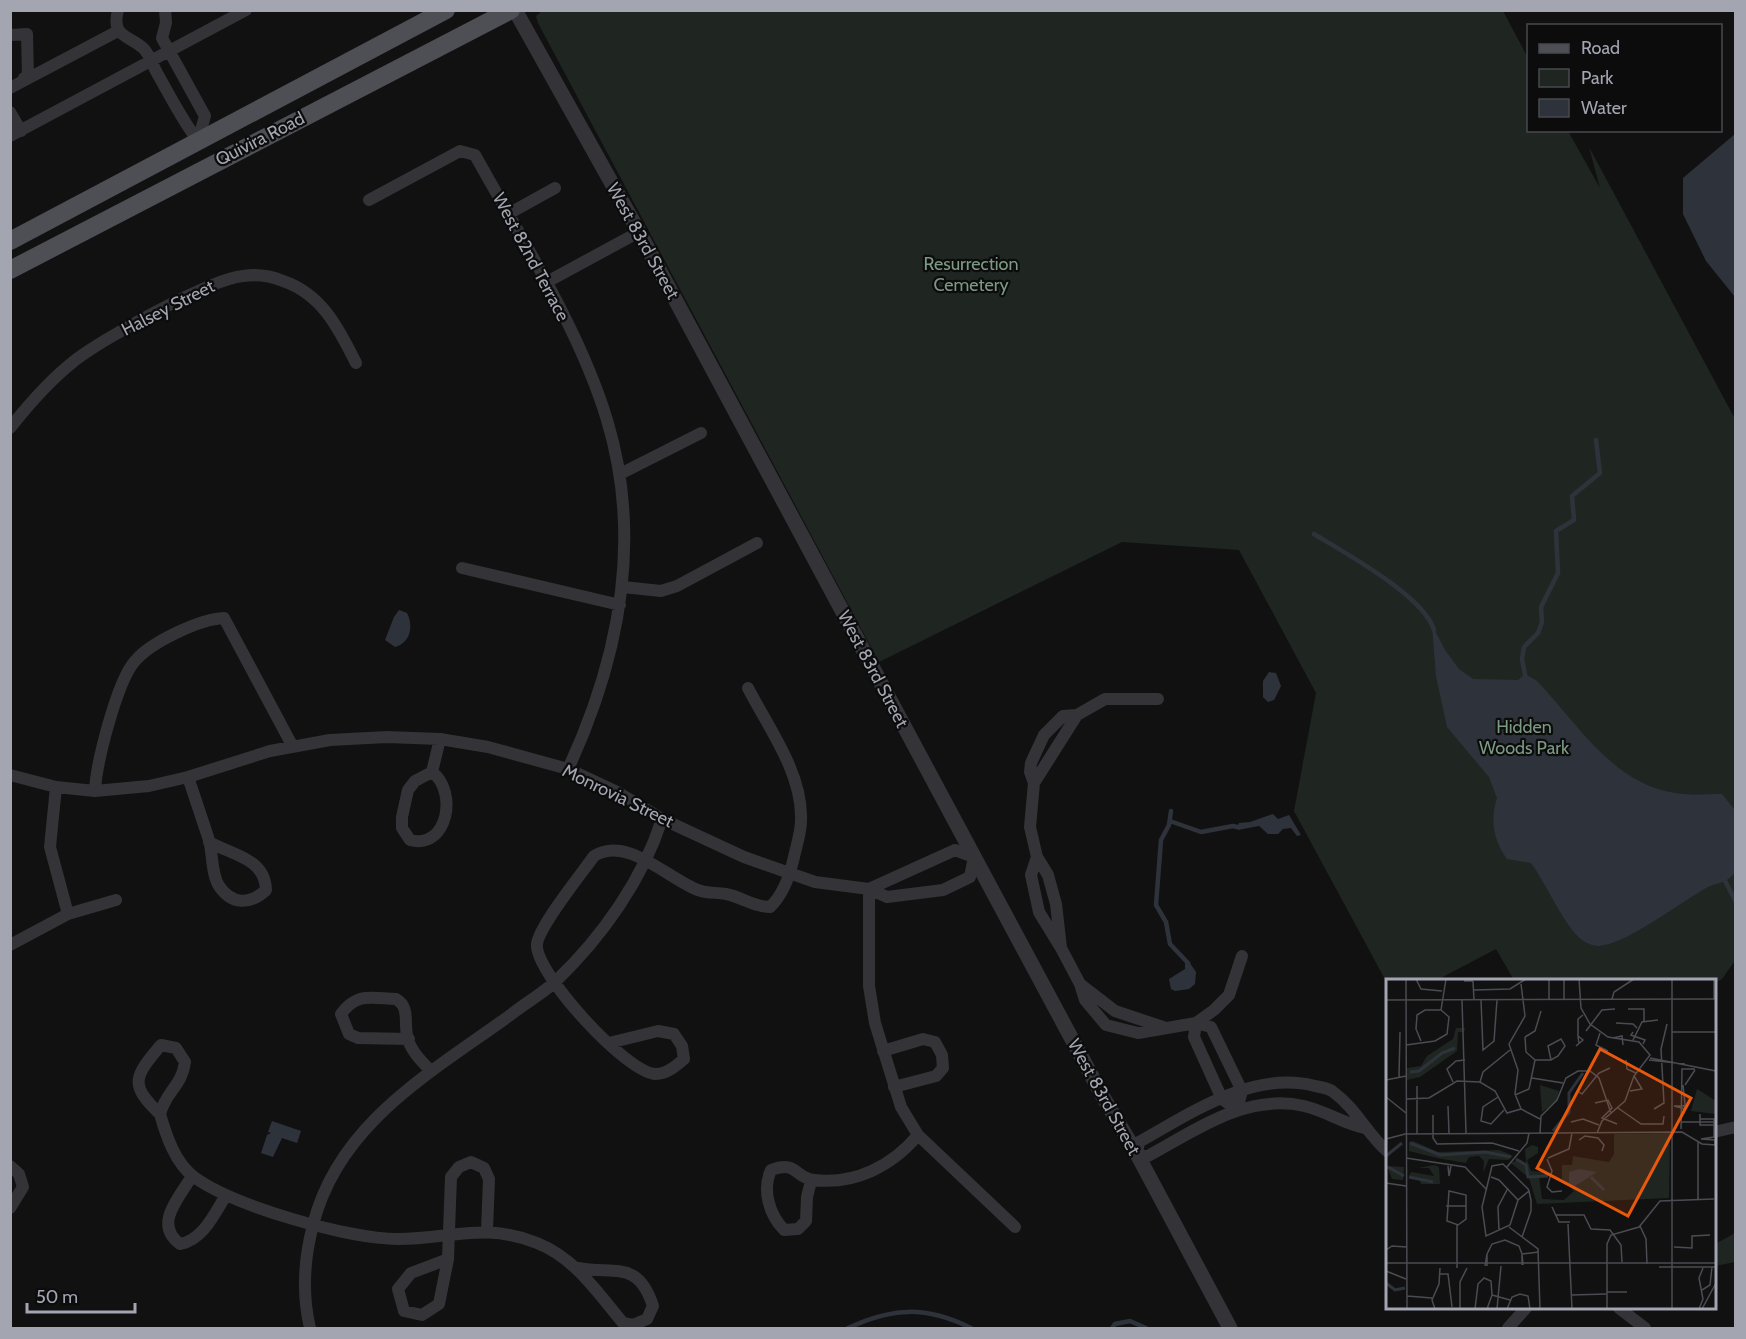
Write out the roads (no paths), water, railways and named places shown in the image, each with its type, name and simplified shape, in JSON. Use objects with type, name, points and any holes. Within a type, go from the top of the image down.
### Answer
[{"type":"main road","name":"Quivira Road","points":[[10,241],[446,10]]},
{"type":"main road","name":"Quivira Road","points":[[10,270],[91,226],[513,10]]},
{"type":"main road","points":[[91,226],[92,216],[192,163],[201,148],[198,141]]},
{"type":"street","points":[[118,10],[116,18],[118,31],[130,42],[144,48],[185,124],[198,141]]},
{"type":"street","points":[[165,10],[166,23],[162,38],[205,116],[198,141]]},
{"type":"street","points":[[10,112],[16,133],[246,10]]},
{"type":"street","name":"West 83rd Street","points":[[513,10],[639,232],[1230,1329]]},
{"type":"street","points":[[10,88],[118,31]]},
{"type":"street","points":[[10,35],[27,34],[28,78]]},
{"type":"street","points":[[10,79],[28,78]]},
{"type":"street","name":"West 82nd Terrace","points":[[369,200],[460,151],[475,155],[545,283],[592,378],[607,421],[620,474],[624,521],[623,587],[607,668],[568,769]]},
{"type":"street","points":[[508,214],[555,188]]},
{"type":"street","points":[[545,283],[639,232]]},
{"type":"street","name":"Halsey Street","points":[[10,428],[54,378],[75,360],[205,288],[242,276],[265,276],[284,281],[307,293],[336,323],[356,363]]},
{"type":"street","points":[[620,474],[701,433]]},
{"type":"street","points":[[623,587],[661,591],[677,586],[757,543]]},
{"type":"street","points":[[462,568],[620,605]]},
{"type":"street","points":[[95,792],[101,752],[123,682],[135,661],[152,648],[208,618],[224,618],[293,747]]},
{"type":"street","points":[[609,1043],[658,1031],[674,1034],[682,1047],[684,1059],[674,1069],[657,1074],[644,1072],[609,1043],[554,982],[538,956],[537,943],[541,933],[594,856],[603,850],[615,850],[644,861],[698,890],[726,894],[757,907],[770,907],[779,898],[789,875],[801,829],[798,794],[792,773],[748,688]]},
{"type":"street","points":[[1061,948],[1056,904],[1048,875],[1036,857],[1030,828],[1034,783],[1077,715],[1105,699],[1158,699]]},
{"type":"street","name":"Monrovia Street","points":[[10,775],[56,787],[95,792],[148,786],[293,747],[330,740],[387,737],[440,739],[488,747],[568,769],[617,792],[662,819],[744,857],[789,875],[815,882],[869,889],[887,897],[943,891],[970,877],[974,857]]},
{"type":"street","points":[[432,772],[441,779],[447,791],[448,803],[441,829],[431,839],[422,843],[410,840],[402,828],[402,816],[408,790],[415,781],[432,772],[440,739]]},
{"type":"street","points":[[188,777],[209,842],[219,885],[235,900],[245,903],[257,898],[266,890],[266,879],[258,866],[240,855],[209,842]]},
{"type":"street","points":[[56,787],[50,847],[68,914]]},
{"type":"street","points":[[310,1329],[305,1279],[308,1243],[332,1173],[351,1144],[373,1118],[431,1071],[554,982],[602,930],[644,861],[662,819]]},
{"type":"street","points":[[974,857],[955,850],[869,889],[869,986],[875,1023],[894,1087],[901,1107],[918,1136],[1016,1227]]},
{"type":"street","points":[[1036,857],[1031,875],[1032,889],[1045,925],[1061,948],[1080,984],[1115,1011],[1163,1027],[1196,1023],[1211,1027],[1242,1091],[1237,1110]]},
{"type":"street","points":[[10,945],[68,914],[116,900]]},
{"type":"street","points":[[1237,1110],[1222,1099],[1194,1038],[1196,1023],[1214,1010],[1228,995],[1242,956]]},
{"type":"street","points":[[409,1040],[357,1038],[349,1034],[341,1014],[350,1002],[358,998],[396,999],[401,1002],[407,1018],[409,1040],[419,1059],[431,1071]]},
{"type":"street","points":[[883,1051],[923,1039],[935,1042],[942,1056],[942,1068],[936,1076],[894,1087]]},
{"type":"street","points":[[160,1114],[164,1100],[183,1077],[185,1062],[176,1048],[161,1045],[144,1066],[138,1080],[142,1096],[160,1114],[167,1138],[192,1176],[226,1195],[313,1224],[367,1237],[398,1239],[487,1230],[540,1244],[578,1268],[623,1323],[633,1326],[647,1319],[653,1306],[649,1293],[634,1276],[621,1269],[578,1268]]},
{"type":"street","points":[[1365,1128],[1354,1126],[1321,1110],[1300,1105],[1256,1105],[1237,1110],[1148,1156],[1137,1154],[1139,1142],[1222,1099],[1242,1091],[1280,1083],[1306,1083],[1330,1089],[1353,1108],[1365,1128],[1386,1151]]},
{"type":"street","points":[[1716,1132],[1736,1127]]},
{"type":"street","points":[[811,1180],[807,1197],[806,1221],[798,1229],[784,1230],[774,1219],[769,1200],[766,1182],[771,1170],[793,1167],[811,1180],[857,1177],[874,1171],[908,1148],[918,1136]]},
{"type":"street","points":[[448,1259],[411,1274],[398,1289],[404,1311],[423,1316],[439,1304],[448,1259],[451,1178],[459,1167],[471,1162],[484,1168],[489,1179],[487,1230]]},
{"type":"street","points":[[10,1166],[19,1174],[23,1187],[10,1208]]},
{"type":"street","points":[[192,1176],[168,1215],[166,1227],[170,1237],[180,1244],[191,1242],[209,1223],[226,1195]]},
{"type":"street","points":[[1508,1329],[1525,1309]]},
{"type":"street","points":[[1620,1309],[1645,1329]]},
{"type":"water","points":[[1735,134],[1735,297],[1706,261],[1683,214],[1683,178]]},
{"type":"water","points":[[399,610],[407,613],[410,629],[404,642],[395,647],[385,640]]},
{"type":"water","points":[[1432,625],[1445,650],[1459,669],[1473,679],[1518,680],[1525,674],[1537,681],[1582,733],[1615,765],[1633,778],[1675,793],[1722,794],[1734,809],[1735,872],[1732,876],[1708,887],[1625,938],[1599,946],[1582,940],[1562,915],[1531,863],[1507,859],[1502,852],[1493,822],[1497,798],[1489,777],[1447,727],[1436,676]]},
{"type":"water","points":[[1269,672],[1276,673],[1281,686],[1274,700],[1268,702],[1263,697],[1263,681]]},
{"type":"water","points":[[1273,814],[1278,819],[1289,815],[1301,835],[1297,836],[1291,828],[1283,829],[1278,834],[1268,834],[1259,826],[1238,830],[1239,823],[1250,822]]},
{"type":"water","points":[[1185,963],[1190,963],[1196,972],[1195,984],[1189,989],[1175,991],[1171,989],[1169,979],[1185,969]]},
{"type":"water","points":[[272,1121],[301,1131],[297,1143],[282,1138],[273,1157],[261,1153],[267,1135],[271,1133],[268,1132]]},
{"type":"waterway","points":[[1526,680],[1522,659],[1524,647],[1538,633],[1542,622],[1541,607],[1558,573],[1556,531],[1574,520],[1572,496],[1600,473],[1596,440]]},
{"type":"waterway","points":[[1314,534],[1382,576],[1400,590],[1427,617],[1434,630]]},
{"type":"waterway","points":[[1171,811],[1169,825],[1161,840],[1156,905],[1166,922],[1170,944],[1188,963]]},
{"type":"waterway","points":[[1170,821],[1201,832],[1237,827]]},
{"type":"waterway","points":[[1723,877],[1736,902]]},
{"type":"waterway","points":[[848,1328],[880,1316],[910,1312],[939,1316],[971,1328]]},
{"type":"waterway","points":[[1112,1328],[1115,1324],[1130,1321],[1146,1328]]},
{"type":"park label","name":"Resurrection Cemetery","points":[[971,274]]},
{"type":"park label","name":"Hidden Woods Park","points":[[1524,737]]}]
